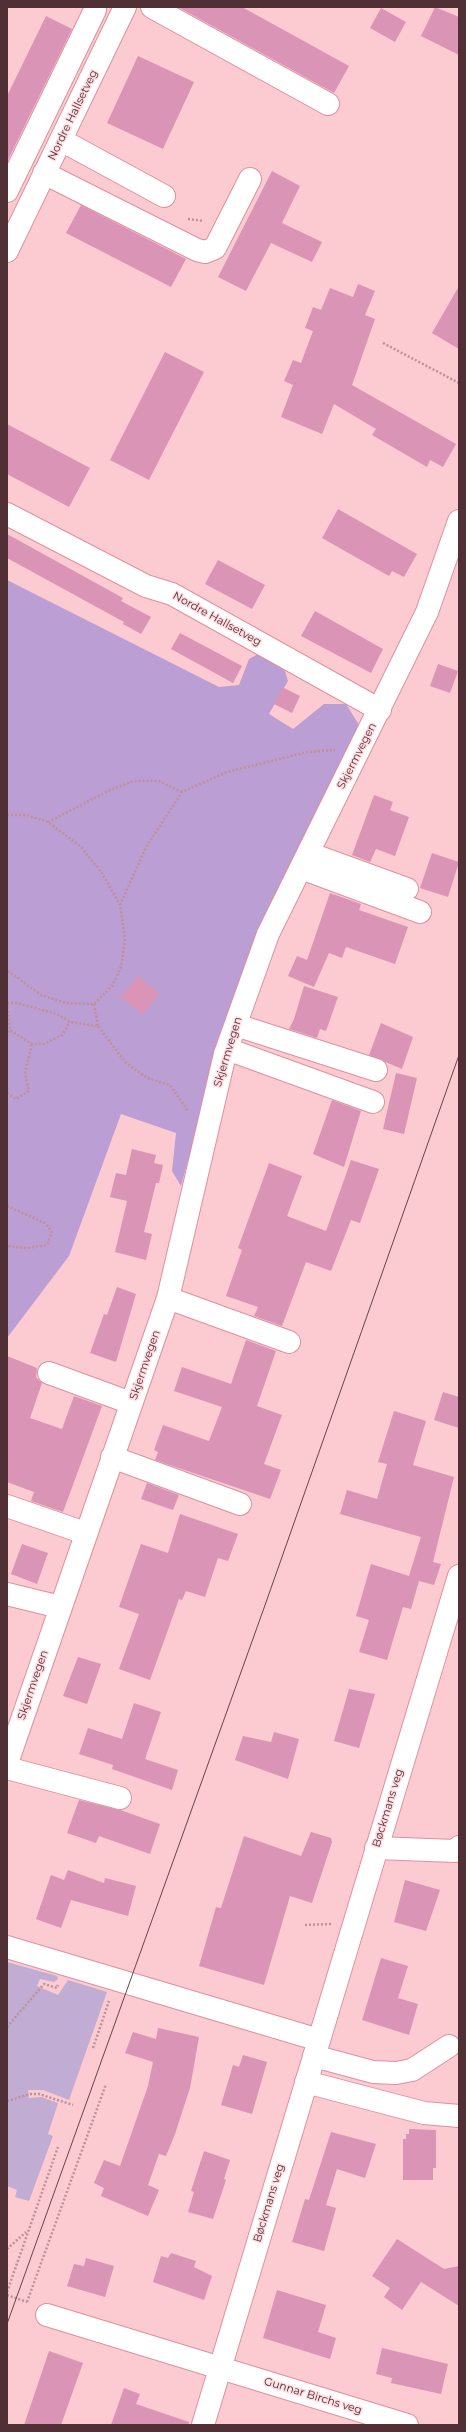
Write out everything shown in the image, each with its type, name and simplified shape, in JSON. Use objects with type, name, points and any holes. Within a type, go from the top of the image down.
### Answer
[{"type":"street","points":[[152,7],[328,104]]},
{"type":"street","points":[[7,191],[92,9],[122,15]]},
{"type":"street","name":"Nordre Hallsetveg","points":[[7,251],[14,219],[44,173],[122,15]]},
{"type":"street","points":[[61,140],[164,196]]},
{"type":"street","points":[[44,173],[197,250],[205,252],[215,248],[250,179]]},
{"type":"street","name":"Nordre Hallsetveg","points":[[7,514],[146,586],[172,594],[380,710]]},
{"type":"street","name":"Skjermvegen","points":[[9,1750],[168,1298],[203,1141],[227,1049],[268,934],[380,710],[427,612],[459,521]]},
{"type":"street","points":[[305,861],[407,888]]},
{"type":"street","points":[[305,861],[420,912]]},
{"type":"street","points":[[236,1025],[376,1070]]},
{"type":"street","points":[[227,1049],[373,1102]]},
{"type":"street","points":[[168,1298],[289,1342]]},
{"type":"street","points":[[49,1374],[131,1403]]},
{"type":"street","points":[[112,1457],[240,1504]]},
{"type":"street","points":[[7,1506],[85,1533]]},
{"type":"street","name":"Bøckmans veg","points":[[203,2425],[459,1576]]},
{"type":"street","points":[[7,1594],[60,1607]]},
{"type":"street","points":[[7,1768],[120,1798]]},
{"type":"street","points":[[376,1848],[458,1851]]},
{"type":"street","points":[[7,1947],[122,1981],[316,2048],[372,2072],[396,2073],[412,2070],[449,2046]]},
{"type":"street","points":[[306,2082],[424,2114],[459,2116]]},
{"type":"street","points":[[47,2315],[220,2366]]},
{"type":"street","name":"Gunnar Birchs veg","points":[[220,2366],[407,2425]]},
{"type":"path","points":[[164,196],[169,206],[180,214],[200,222],[220,216],[236,207]]},
{"type":"path","points":[[383,343],[459,383]]},
{"type":"path","points":[[120,905],[146,847],[182,792],[227,772],[285,757],[307,752],[361,748]]},
{"type":"path","points":[[48,822],[108,791],[133,780],[159,781],[182,792]]},
{"type":"path","points":[[7,815],[26,815],[48,822],[80,847],[102,873],[120,905],[125,939],[121,967],[112,986],[94,1004],[66,1003],[41,995],[7,970]]},
{"type":"path","points":[[7,1036],[10,1030],[7,1003],[17,1003],[57,1014],[70,1022],[98,1026]]},
{"type":"path","points":[[94,1004],[98,1026],[125,1062],[147,1078],[170,1085],[184,1103],[196,1131],[203,1141]]},
{"type":"path","points":[[10,1030],[32,1044],[44,1044],[62,1035],[70,1022]]},
{"type":"path","points":[[7,1093],[16,1099],[28,1091],[24,1073],[32,1044]]},
{"type":"path","points":[[7,1206],[38,1219],[52,1232],[47,1245],[28,1248],[7,1246]]},
{"type":"path","points":[[305,1925],[337,1923]]},
{"type":"path","points":[[93,2048],[122,1981]]},
{"type":"path","points":[[7,2028],[44,1984],[57,1988],[61,1982]]},
{"type":"path","points":[[27,2302],[106,2084]]},
{"type":"path","points":[[7,2102],[30,2094],[39,2094],[73,2105]]},
{"type":"path","points":[[7,2292],[27,2231],[58,2147]]},
{"type":"path","points":[[7,2249],[27,2231]]},
{"type":"shaded area","points":[[7,580],[219,687],[239,685],[249,659],[260,653],[285,671],[288,681],[269,714],[293,729],[324,704],[346,704],[359,725],[196,1131],[181,1186],[172,1171],[176,1133],[121,1114],[69,1256],[7,1338]]},
{"type":"shaded area","points":[[7,1962],[57,1976],[58,1979],[54,1982],[40,1979],[37,1986],[58,1995],[68,1980],[107,1992],[69,2100],[43,2090],[28,2090],[29,2098],[41,2097],[58,2103],[48,2134],[53,2136],[29,2201],[15,2197],[17,2190],[7,2186]]},
{"type":"building","points":[[178,7],[242,7],[349,66],[334,93]]},
{"type":"building","points":[[435,7],[459,17],[459,55],[421,36]]},
{"type":"building","points":[[381,8],[406,22],[395,42],[370,28]]},
{"type":"building","points":[[46,16],[72,29],[7,162],[7,96]]},
{"type":"building","points":[[138,56],[194,82],[163,149],[107,123]]},
{"type":"building","points":[[272,171],[300,186],[282,223],[322,242],[312,262],[271,243],[246,291],[218,277]]},
{"type":"building","points":[[81,205],[186,259],[171,287],[66,233]]},
{"type":"building","points":[[358,284],[375,291],[365,315],[375,319],[352,385],[456,444],[443,467],[430,460],[427,467],[372,435],[376,429],[334,404],[322,434],[281,417],[293,385],[284,381],[293,360],[301,363],[313,331],[305,328],[313,307],[321,310],[330,288],[353,297]]},
{"type":"building","points":[[459,286],[459,349],[432,333]]},
{"type":"building","points":[[165,352],[204,372],[149,480],[110,460]]},
{"type":"building","points":[[7,424],[90,468],[69,507],[7,474]]},
{"type":"building","points":[[338,509],[417,554],[404,577],[392,571],[389,576],[322,538]]},
{"type":"building","points":[[7,534],[123,598],[121,601],[151,617],[141,634],[123,624],[124,622],[7,558]]},
{"type":"building","points":[[218,560],[265,585],[252,609],[205,584]]},
{"type":"building","points":[[315,611],[383,649],[371,673],[301,636]]},
{"type":"building","points":[[180,633],[242,666],[233,683],[171,649]]},
{"type":"building","points":[[438,664],[458,671],[450,693],[430,686]]},
{"type":"building","points":[[282,687],[300,696],[292,713],[274,704]]},
{"type":"building","points":[[374,795],[393,802],[390,810],[409,817],[395,856],[376,849],[370,862],[352,855]]},
{"type":"building","points":[[432,853],[459,862],[448,897],[420,888]]},
{"type":"building","points":[[330,893],[361,904],[359,910],[408,927],[395,964],[346,947],[342,958],[329,953],[314,987],[288,976],[297,956],[307,960]]},
{"type":"building","points":[[138,976],[159,994],[143,1014],[120,997]]},
{"type":"building","points":[[304,986],[338,997],[326,1031],[320,1029],[317,1038],[289,1029],[294,1019]]},
{"type":"building","points":[[381,1023],[413,1037],[402,1069],[369,1055]]},
{"type":"building","points":[[396,1073],[417,1078],[404,1134],[383,1129]]},
{"type":"building","points":[[332,1100],[361,1111],[344,1167],[313,1154]]},
{"type":"building","points":[[132,1149],[156,1155],[154,1163],[163,1165],[159,1183],[156,1183],[144,1232],[152,1234],[146,1260],[115,1252],[127,1201],[110,1197],[116,1173],[126,1175]]},
{"type":"building","points":[[351,1160],[379,1169],[360,1223],[351,1220],[331,1271],[306,1262],[282,1326],[254,1316],[258,1307],[226,1296],[242,1250],[238,1248],[269,1163],[302,1176],[287,1216],[326,1231]]},
{"type":"building","points":[[117,1287],[136,1294],[116,1362],[90,1353],[104,1314],[107,1315]]},
{"type":"building","points":[[246,1340],[276,1351],[257,1406],[282,1415],[264,1464],[281,1470],[270,1499],[155,1460],[158,1452],[154,1450],[163,1425],[209,1441],[222,1407],[174,1391],[182,1367],[231,1384]]},
{"type":"building","points":[[7,1356],[37,1368],[36,1377],[42,1383],[30,1418],[62,1429],[74,1396],[102,1406],[63,1512],[31,1501],[34,1492],[7,1482]]},
{"type":"building","points":[[443,1392],[459,1397],[459,1428],[434,1420]]},
{"type":"building","points":[[394,1411],[426,1421],[413,1465],[454,1477],[433,1562],[441,1564],[434,1585],[419,1581],[411,1609],[403,1607],[387,1660],[359,1652],[369,1620],[356,1616],[371,1564],[409,1576],[421,1537],[340,1514],[347,1490],[377,1499],[387,1464],[378,1462]]},
{"type":"building","points":[[147,1483],[179,1495],[173,1510],[141,1499]]},
{"type":"building","points":[[180,1514],[238,1534],[228,1561],[218,1558],[205,1597],[186,1591],[182,1600],[179,1599],[150,1680],[119,1669],[139,1614],[119,1607],[141,1544],[168,1553]]},
{"type":"building","points":[[22,1544],[48,1553],[37,1584],[11,1574]]},
{"type":"building","points":[[78,1657],[101,1664],[87,1704],[63,1696]]},
{"type":"building","points":[[349,1689],[375,1694],[359,1748],[334,1741]]},
{"type":"building","points":[[134,1703],[161,1712],[145,1759],[178,1770],[172,1790],[112,1769],[113,1765],[79,1754],[88,1728],[122,1739]]},
{"type":"building","points":[[274,1732],[299,1739],[288,1779],[235,1760],[243,1736],[271,1742]]},
{"type":"building","points":[[79,1800],[120,1810],[160,1824],[150,1854],[99,1836],[96,1843],[67,1833]]},
{"type":"building","points":[[311,1832],[331,1838],[332,1842],[312,1903],[290,1896],[264,1985],[199,1966],[216,1907],[221,1908],[244,1836],[301,1856]]},
{"type":"building","points":[[68,1870],[104,1883],[105,1878],[136,1886],[128,1916],[71,1900],[61,1928],[36,1919],[51,1875],[64,1880]]},
{"type":"building","points":[[405,1880],[440,1890],[426,1931],[394,1922]]},
{"type":"building","points":[[381,1958],[408,1966],[398,1998],[418,2004],[409,2035],[362,2020]]},
{"type":"building","points":[[158,2028],[199,2037],[190,2088],[175,2134],[166,2156],[159,2154],[148,2185],[159,2190],[148,2216],[101,2196],[104,2188],[94,2183],[104,2160],[120,2166],[148,2086],[153,2062],[125,2053],[133,2032],[156,2039]]},
{"type":"building","points":[[243,2055],[267,2062],[252,2114],[221,2105],[233,2065],[239,2067]]},
{"type":"building","points":[[409,2129],[436,2130],[436,2168],[433,2168],[433,2180],[403,2180],[403,2139],[406,2139],[406,2134],[409,2134]]},
{"type":"building","points":[[331,2132],[376,2144],[365,2178],[337,2169],[326,2205],[336,2208],[324,2251],[292,2242],[305,2199],[309,2200]]},
{"type":"building","points":[[204,2151],[230,2160],[224,2179],[226,2180],[213,2219],[188,2212],[194,2192],[191,2191]]},
{"type":"building","points":[[397,2239],[444,2269],[459,2266],[459,2306],[421,2282],[402,2310],[384,2297],[390,2288],[372,2276]]},
{"type":"building","points":[[171,2253],[196,2261],[194,2267],[212,2276],[204,2300],[153,2282],[161,2256],[168,2258]]},
{"type":"building","points":[[86,2258],[114,2266],[105,2297],[67,2286],[74,2264],[84,2266]]},
{"type":"building","points":[[277,2290],[326,2305],[318,2332],[336,2338],[330,2359],[263,2338]]},
{"type":"building","points":[[382,2348],[448,2364],[441,2394],[391,2383],[392,2378],[376,2374]]},
{"type":"building","points":[[49,2351],[83,2363],[61,2425],[24,2425]]},
{"type":"building","points":[[124,2388],[140,2394],[136,2404],[189,2422],[188,2425],[111,2425]]},
{"type":"tram line","points":[[7,2324],[264,1608],[459,1055]]}]
